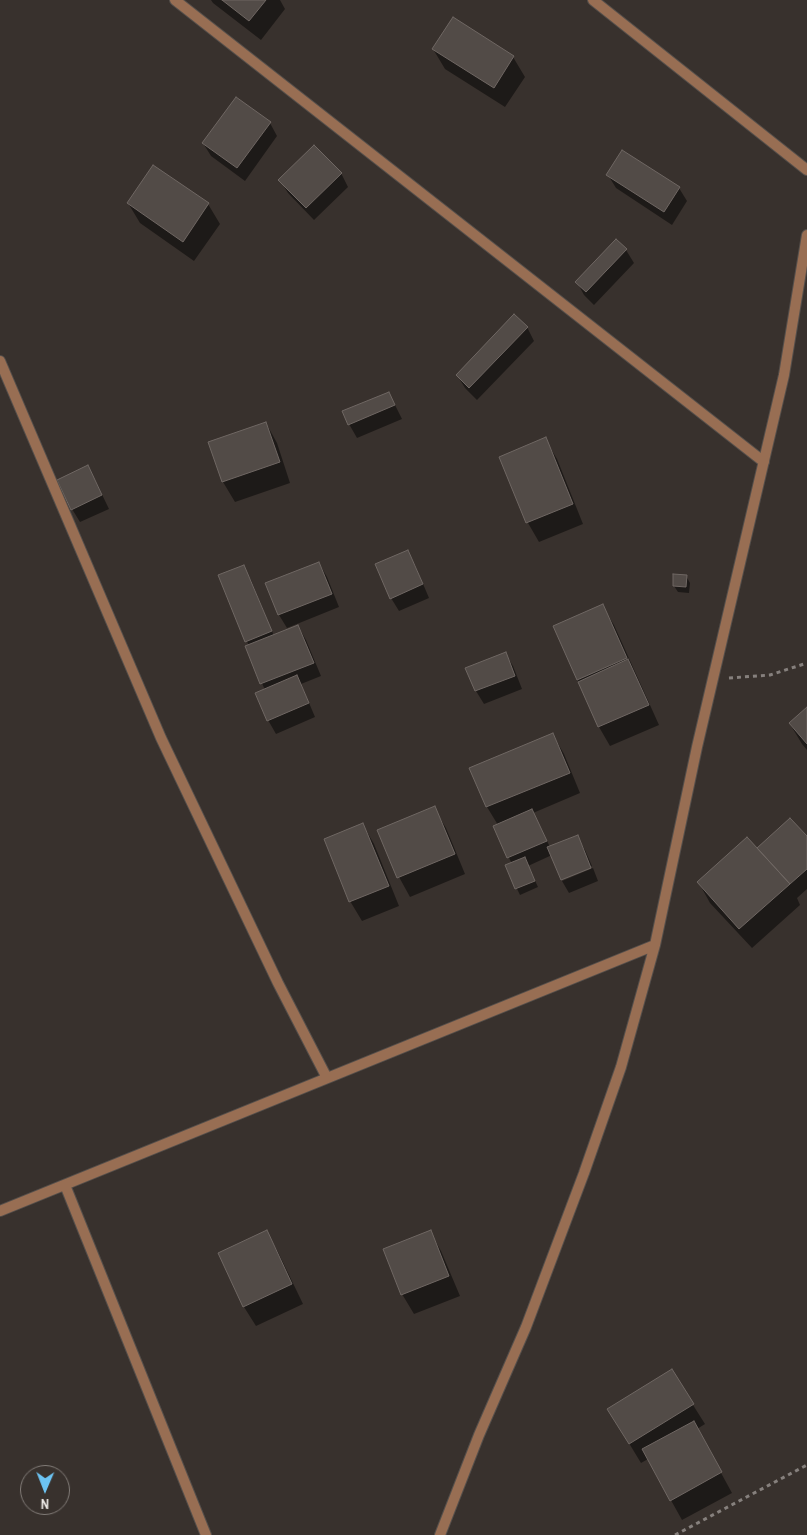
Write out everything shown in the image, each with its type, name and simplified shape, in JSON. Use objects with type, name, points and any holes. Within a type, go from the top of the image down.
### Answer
[{"type":"street","points":[[174,0],[764,462]]},
{"type":"street","points":[[593,0],[807,170]]},
{"type":"street","points":[[440,1535],[479,1435],[526,1327],[584,1173],[621,1067],[655,945],[713,680],[784,375],[807,235]]},
{"type":"street","points":[[0,361],[161,738],[278,983],[328,1078]]},
{"type":"street","points":[[0,1211],[655,945]]},
{"type":"street","points":[[65,1185],[206,1535]]},
{"type":"path","points":[[713,680],[770,675],[807,663]]},
{"type":"path","points":[[675,1535],[807,1464]]},
{"type":"building","points":[[222,0],[266,0],[249,21]]},
{"type":"building","points":[[453,17],[514,56],[494,88],[432,49]]},
{"type":"building","points":[[236,97],[271,122],[237,168],[202,143]]},
{"type":"building","points":[[314,145],[342,173],[306,208],[278,180]]},
{"type":"building","points":[[622,150],[680,187],[664,212],[606,175]]},
{"type":"building","points":[[153,165],[209,203],[183,242],[127,203]]},
{"type":"building","points":[[616,239],[627,249],[586,292],[575,282]]},
{"type":"building","points":[[514,314],[528,327],[469,388],[456,375]]},
{"type":"building","points":[[389,392],[395,405],[348,425],[342,411]]},
{"type":"building","points":[[266,422],[280,462],[222,482],[208,442]]},
{"type":"building","points":[[546,437],[573,504],[526,523],[499,457]]},
{"type":"building","points":[[88,465],[102,495],[71,510],[57,480]]},
{"type":"building","points":[[408,550],[423,584],[390,599],[375,564]]},
{"type":"building","points":[[319,562],[332,594],[278,615],[265,583]]},
{"type":"building","points":[[244,565],[272,631],[245,642],[218,575]]},
{"type":"building","points":[[673,574],[687,575],[686,587],[673,586]]},
{"type":"building","points":[[603,604],[627,658],[577,680],[553,626]]},
{"type":"building","points":[[298,625],[314,663],[260,684],[245,646]]},
{"type":"building","points":[[506,652],[515,676],[475,691],[465,668]]},
{"type":"building","points":[[628,659],[649,705],[598,727],[578,682]]},
{"type":"building","points":[[297,675],[309,703],[267,721],[255,693]]},
{"type":"building","points":[[807,707],[807,744],[789,723]]},
{"type":"building","points":[[553,733],[570,773],[486,807],[469,768]]},
{"type":"building","points":[[435,806],[455,854],[397,878],[377,830]]},
{"type":"building","points":[[532,809],[547,841],[507,858],[493,826]]},
{"type":"building","points":[[790,818],[807,836],[807,869],[790,884],[757,848]]},
{"type":"building","points":[[363,823],[389,886],[349,902],[324,839]]},
{"type":"building","points":[[578,835],[591,868],[561,880],[547,847]]},
{"type":"building","points":[[747,837],[790,884],[739,929],[697,882]]},
{"type":"building","points":[[525,857],[535,881],[515,889],[505,865]]},
{"type":"building","points":[[267,1230],[292,1284],[243,1307],[218,1253]]},
{"type":"building","points":[[431,1230],[449,1276],[401,1295],[383,1249]]},
{"type":"building","points":[[672,1369],[694,1404],[629,1444],[607,1409]]},
{"type":"building","points":[[694,1421],[722,1472],[670,1501],[642,1449]]}]
